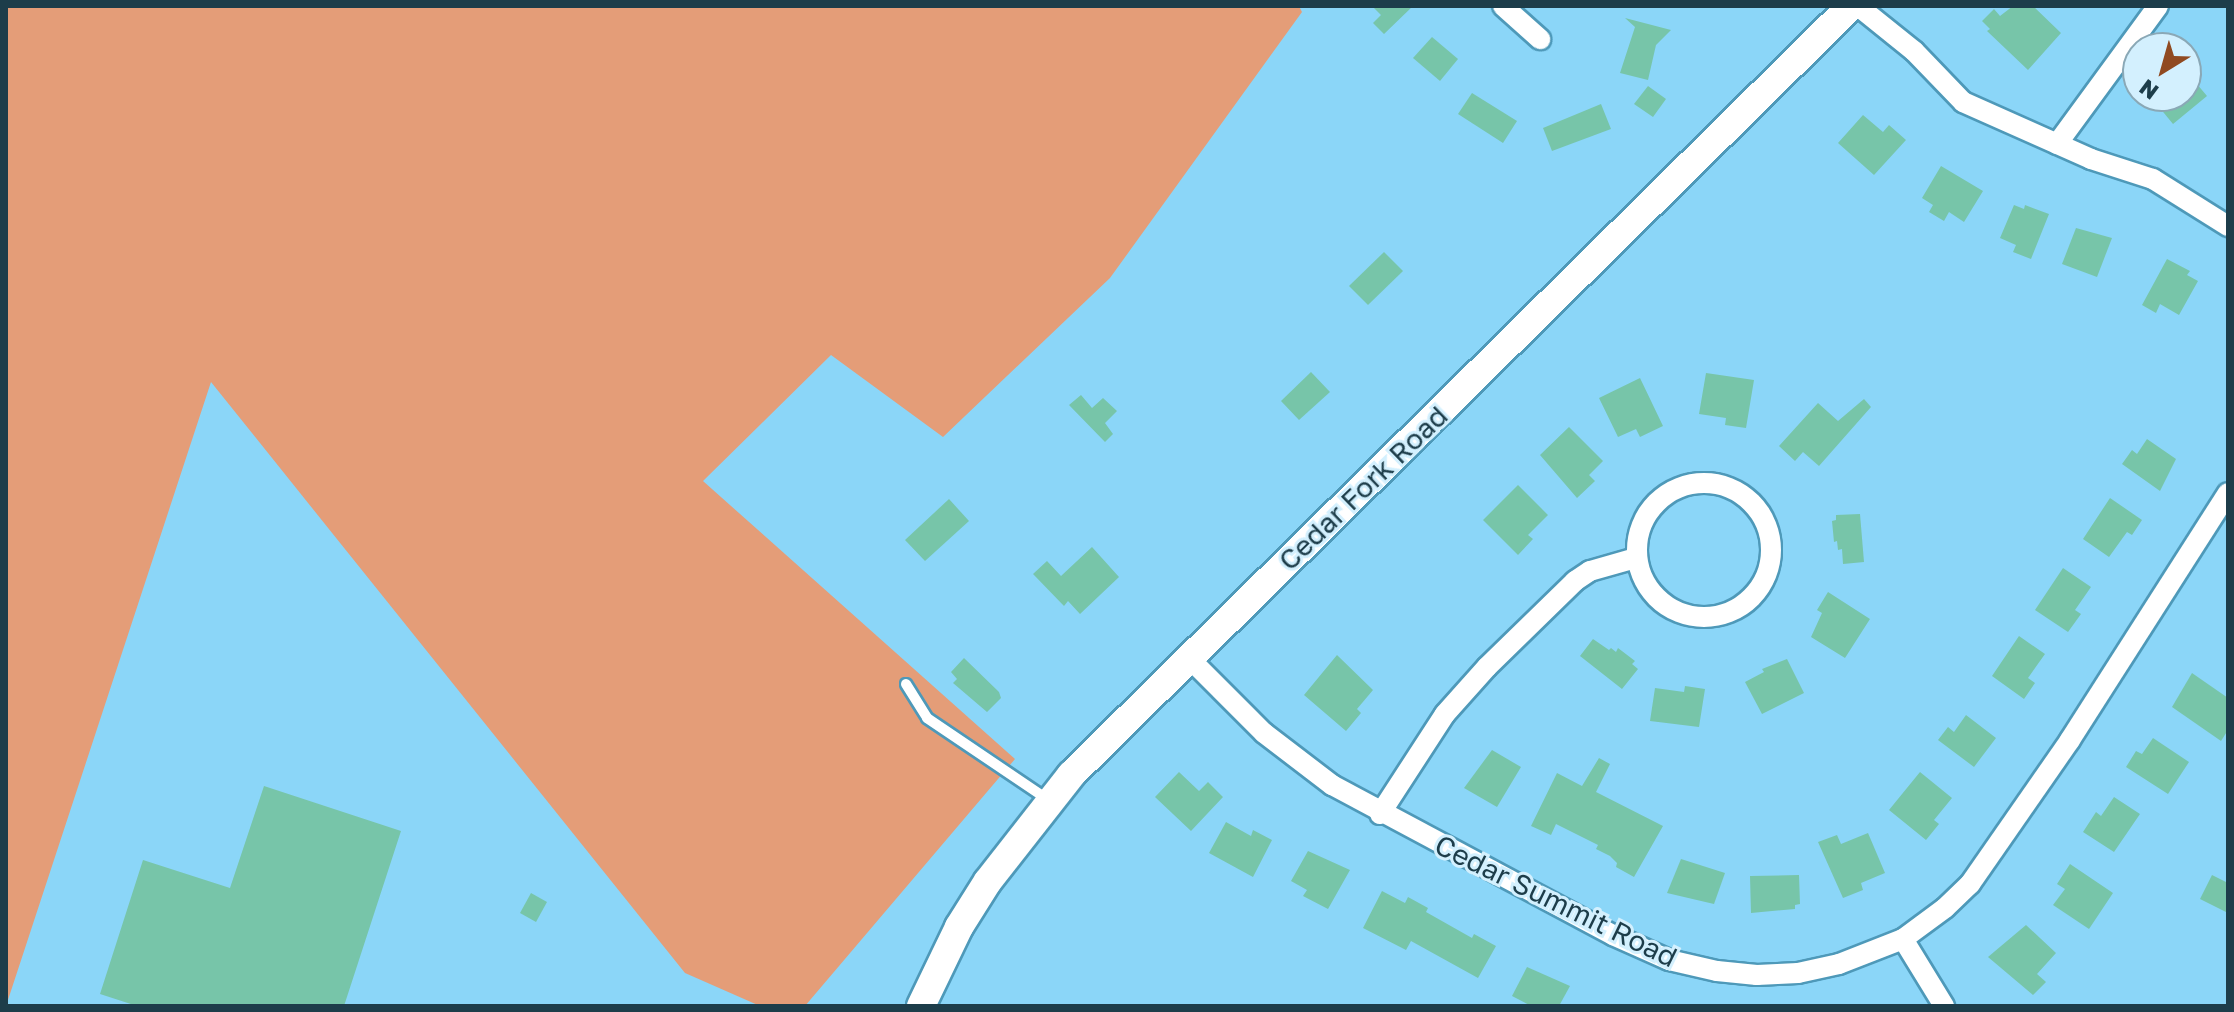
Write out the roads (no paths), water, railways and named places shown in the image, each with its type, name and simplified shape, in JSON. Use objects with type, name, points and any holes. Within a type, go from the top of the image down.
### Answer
[{"type":"street","points":[[1503,6],[1540,39]]},
{"type":"street","name":"Cedar Fork Road","points":[[921,1006],[959,927],[1049,800],[1189,658],[1851,6]]},
{"type":"street","points":[[1858,6],[1914,51],[1963,102],[2057,144],[2153,179],[2228,226]]},
{"type":"street","points":[[2057,144],[2158,6]]},
{"type":"street","points":[[1696,483],[1726,487],[1752,503],[1761,515],[1771,543],[1768,573],[1761,587],[1740,608],[1711,618],[1681,614],[1668,608],[1646,586],[1636,558],[1636,543],[1646,514],[1668,493],[1696,483]]},
{"type":"street","name":"Cedar Summit Road","points":[[1189,658],[1295,760],[1380,814],[1669,960],[1730,973],[1798,973],[1839,964],[1903,939],[1945,908],[1994,853],[2228,493]]},
{"type":"street","points":[[1380,814],[1445,714],[1487,667],[1575,581],[1598,568],[1636,558]]},
{"type":"street","points":[[1903,939],[1944,1006]]},
{"type":"lane","points":[[906,684],[927,718],[1049,800]]}]
